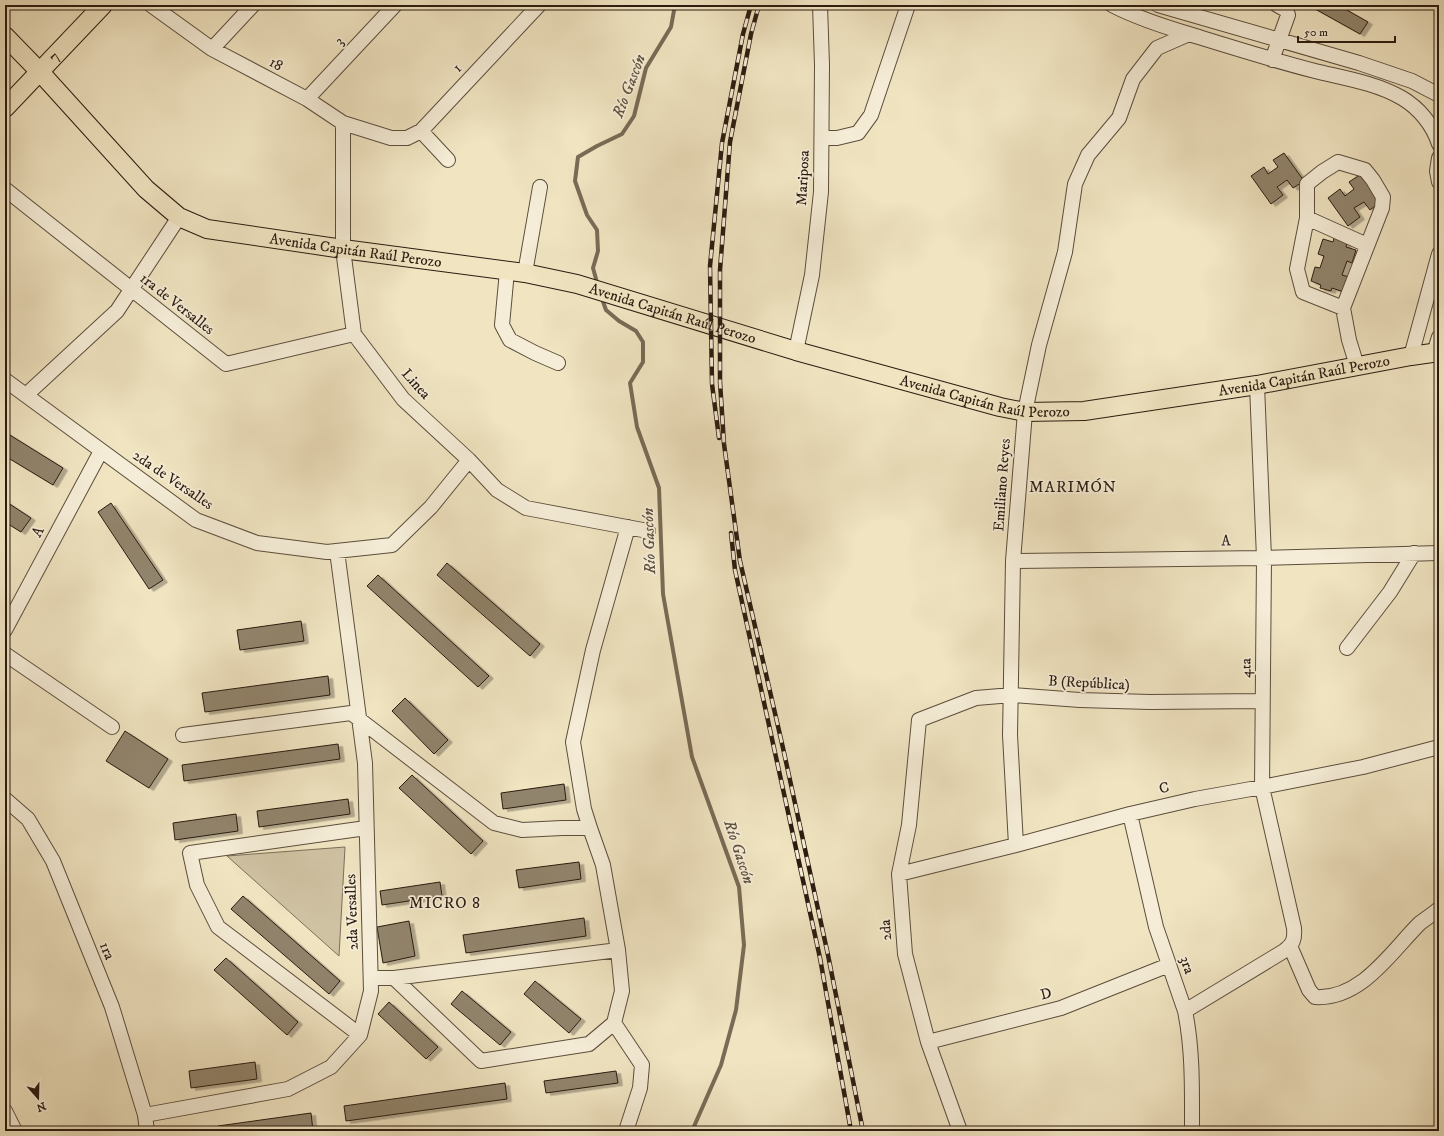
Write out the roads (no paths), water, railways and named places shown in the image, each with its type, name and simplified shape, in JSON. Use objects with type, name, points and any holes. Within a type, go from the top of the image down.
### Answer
[{"type":"main road","name":"7","points":[[5,108],[103,5]]},
{"type":"main road","name":"Avenida Capitán Raúl Perozo","points":[[5,36],[40,72],[146,189],[179,217],[207,229],[516,272],[577,284],[796,351],[1000,407],[1025,412],[1084,411],[1257,385],[1411,356],[1437,347]]},
{"type":"street","name":"18","points":[[151,5],[212,49],[307,100],[343,122],[391,138]]},
{"type":"street","points":[[212,49],[253,5]]},
{"type":"street","name":"3","points":[[307,100],[395,5]]},
{"type":"street","name":"1","points":[[391,138],[407,138],[420,131],[539,5]]},
{"type":"street","name":"Mariposa","points":[[796,351],[812,275],[821,192],[822,138],[820,5]]},
{"type":"street","points":[[822,138],[837,138],[858,132],[871,115],[908,5]]},
{"type":"street","points":[[1112,5],[1147,21],[1272,60],[1381,88],[1402,98],[1426,118],[1439,144]]},
{"type":"street","points":[[1158,5],[1358,63],[1412,81],[1439,95]]},
{"type":"street","points":[[1272,60],[1288,15],[1286,10],[1277,5]]},
{"type":"street","name":"Emiliano Reyes","points":[[1016,845],[1010,735],[1012,696],[1013,561],[1025,412],[1039,345],[1065,252],[1075,184],[1088,155],[1119,118],[1133,79],[1157,48],[1189,34]]},
{"type":"street","points":[[343,122],[343,249],[354,334]]},
{"type":"street","points":[[420,131],[448,160]]},
{"type":"street","points":[[1439,158],[1437,172],[1439,182]]},
{"type":"street","points":[[1343,308],[1303,292],[1297,269],[1306,218],[1308,184],[1322,172],[1338,162],[1365,170],[1383,197],[1382,208],[1343,308],[1349,340],[1357,366]]},
{"type":"street","points":[[540,187],[502,326],[510,340],[558,363]]},
{"type":"street","name":"1ra de Versalles","points":[[5,189],[226,364],[354,334]]},
{"type":"street","points":[[26,395],[117,311],[130,289],[179,217]]},
{"type":"street","points":[[1306,218],[1367,246]]},
{"type":"street","points":[[1411,356],[1439,254]]},
{"type":"street","name":"Linea","points":[[354,334],[404,399],[469,460],[496,490],[526,508],[648,531]]},
{"type":"street","name":"2da de Versalles","points":[[5,380],[196,520],[257,543],[328,552],[392,545],[430,507],[469,460]]},
{"type":"street","name":"4ta","points":[[1257,385],[1264,558],[1262,787],[1294,928],[1295,938],[1290,946]]},
{"type":"street","name":"A","points":[[5,630],[101,451]]},
{"type":"street","points":[[394,978],[481,1061],[589,1044],[614,1023],[622,991],[618,950],[603,865],[584,809],[573,742],[593,650],[628,527]]},
{"type":"street","name":"2da Versalles","points":[[145,1115],[288,1089],[331,1066],[360,1035],[371,991],[365,763],[336,551]]},
{"type":"street","points":[[1347,648],[1390,592],[1414,553]]},
{"type":"street","name":"A","points":[[1013,561],[1264,558],[1439,553]]},
{"type":"street","points":[[5,654],[112,727]]},
{"type":"street","name":"B (República)","points":[[919,720],[976,698],[1012,696],[1150,702],[1262,701]]},
{"type":"street","points":[[183,735],[351,713],[494,823],[522,830],[590,828]]},
{"type":"street","name":"2da","points":[[919,720],[909,825],[899,874],[905,954],[928,1042],[960,1131]]},
{"type":"street","name":"C","points":[[899,874],[1016,845],[1130,814],[1194,799],[1363,767],[1439,747]]},
{"type":"street","name":"1ra","points":[[5,799],[28,819],[53,862],[112,1007],[145,1115],[147,1131]]},
{"type":"street","name":"3ra","points":[[1130,814],[1156,927],[1185,1011],[1188,1024],[1192,1089],[1192,1131]]},
{"type":"street","points":[[360,1035],[218,927],[197,884],[190,853],[366,828]]},
{"type":"street","points":[[1185,1011],[1290,946],[1309,990],[1315,997],[1324,998],[1344,992],[1362,982],[1381,967],[1421,923],[1439,909]]},
{"type":"street","points":[[371,978],[394,978],[618,950]]},
{"type":"street","name":"D","points":[[928,1042],[1061,1008],[1169,965]]},
{"type":"street","points":[[614,1023],[642,1065],[640,1088],[626,1131]]},
{"type":"street","points":[[5,1111],[15,1131]]},
{"type":"waterway","name":"Río Gascón","points":[[598,286],[593,268],[598,251],[597,230],[587,215],[575,181],[578,157],[622,134],[634,116],[646,68],[671,27],[675,5]]},
{"type":"waterway","name":"Río Gascón","points":[[601,296],[606,310],[619,321],[636,331],[643,342],[643,362],[630,383],[637,427],[659,488],[663,594],[692,757],[739,887],[744,945],[736,1010],[721,1065],[692,1131]]},
{"type":"railway","points":[[719,438],[712,384],[710,266],[722,143],[743,34],[751,5]]},
{"type":"railway","points":[[759,5],[751,34],[730,142],[720,270],[720,382],[724,444],[740,561],[783,748],[828,955],[863,1131]]},
{"type":"railway","points":[[731,533],[735,570],[820,958],[851,1131]]},
{"type":"district","name":"MARIMÓN","points":[[1073,487]]},
{"type":"district","name":"MICRO 8","points":[[445,903]]}]
